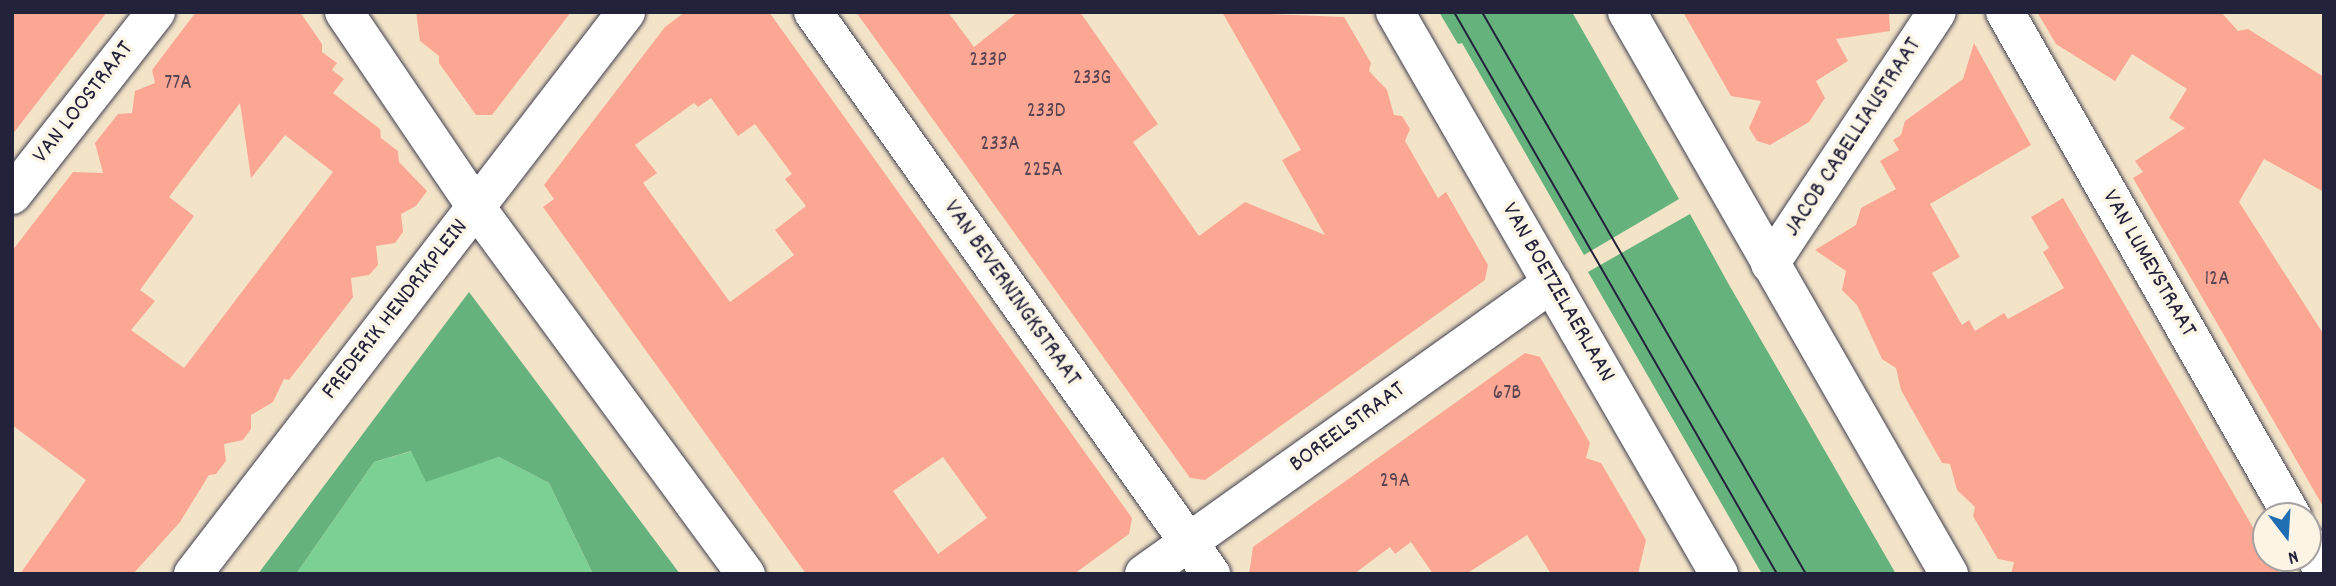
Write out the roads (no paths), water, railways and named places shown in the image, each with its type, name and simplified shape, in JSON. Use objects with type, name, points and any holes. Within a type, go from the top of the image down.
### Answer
[{"type":"street","name":"VAN LOOSTRAAT","points":[[12,195],[156,12]]},
{"type":"street","points":[[344,12],[475,207],[626,12]]},
{"type":"street","name":"VAN BEVERNINGKSTRAAT","points":[[813,12],[1211,574]]},
{"type":"street","name":"VAN BOETZELAERLAAN","points":[[1395,12],[1719,574]]},
{"type":"street","points":[[1627,12],[1949,574]]},
{"type":"street","name":"JACOB CABELLIAUSTRAAT","points":[[1770,264],[1937,12]]},
{"type":"street","name":"VAN LUMEYSTRAAT","points":[[2005,12],[2284,502]]},
{"type":"street","name":"FREDERIK HENDRIKPLEIN","points":[[193,574],[475,207],[746,574]]},
{"type":"street","name":"BOREELSTRAAT","points":[[1144,574],[1552,283]]},
{"type":"tram line","points":[[1454,12],[1777,574]]},
{"type":"tram line","points":[[1482,12],[1806,574]]}]
